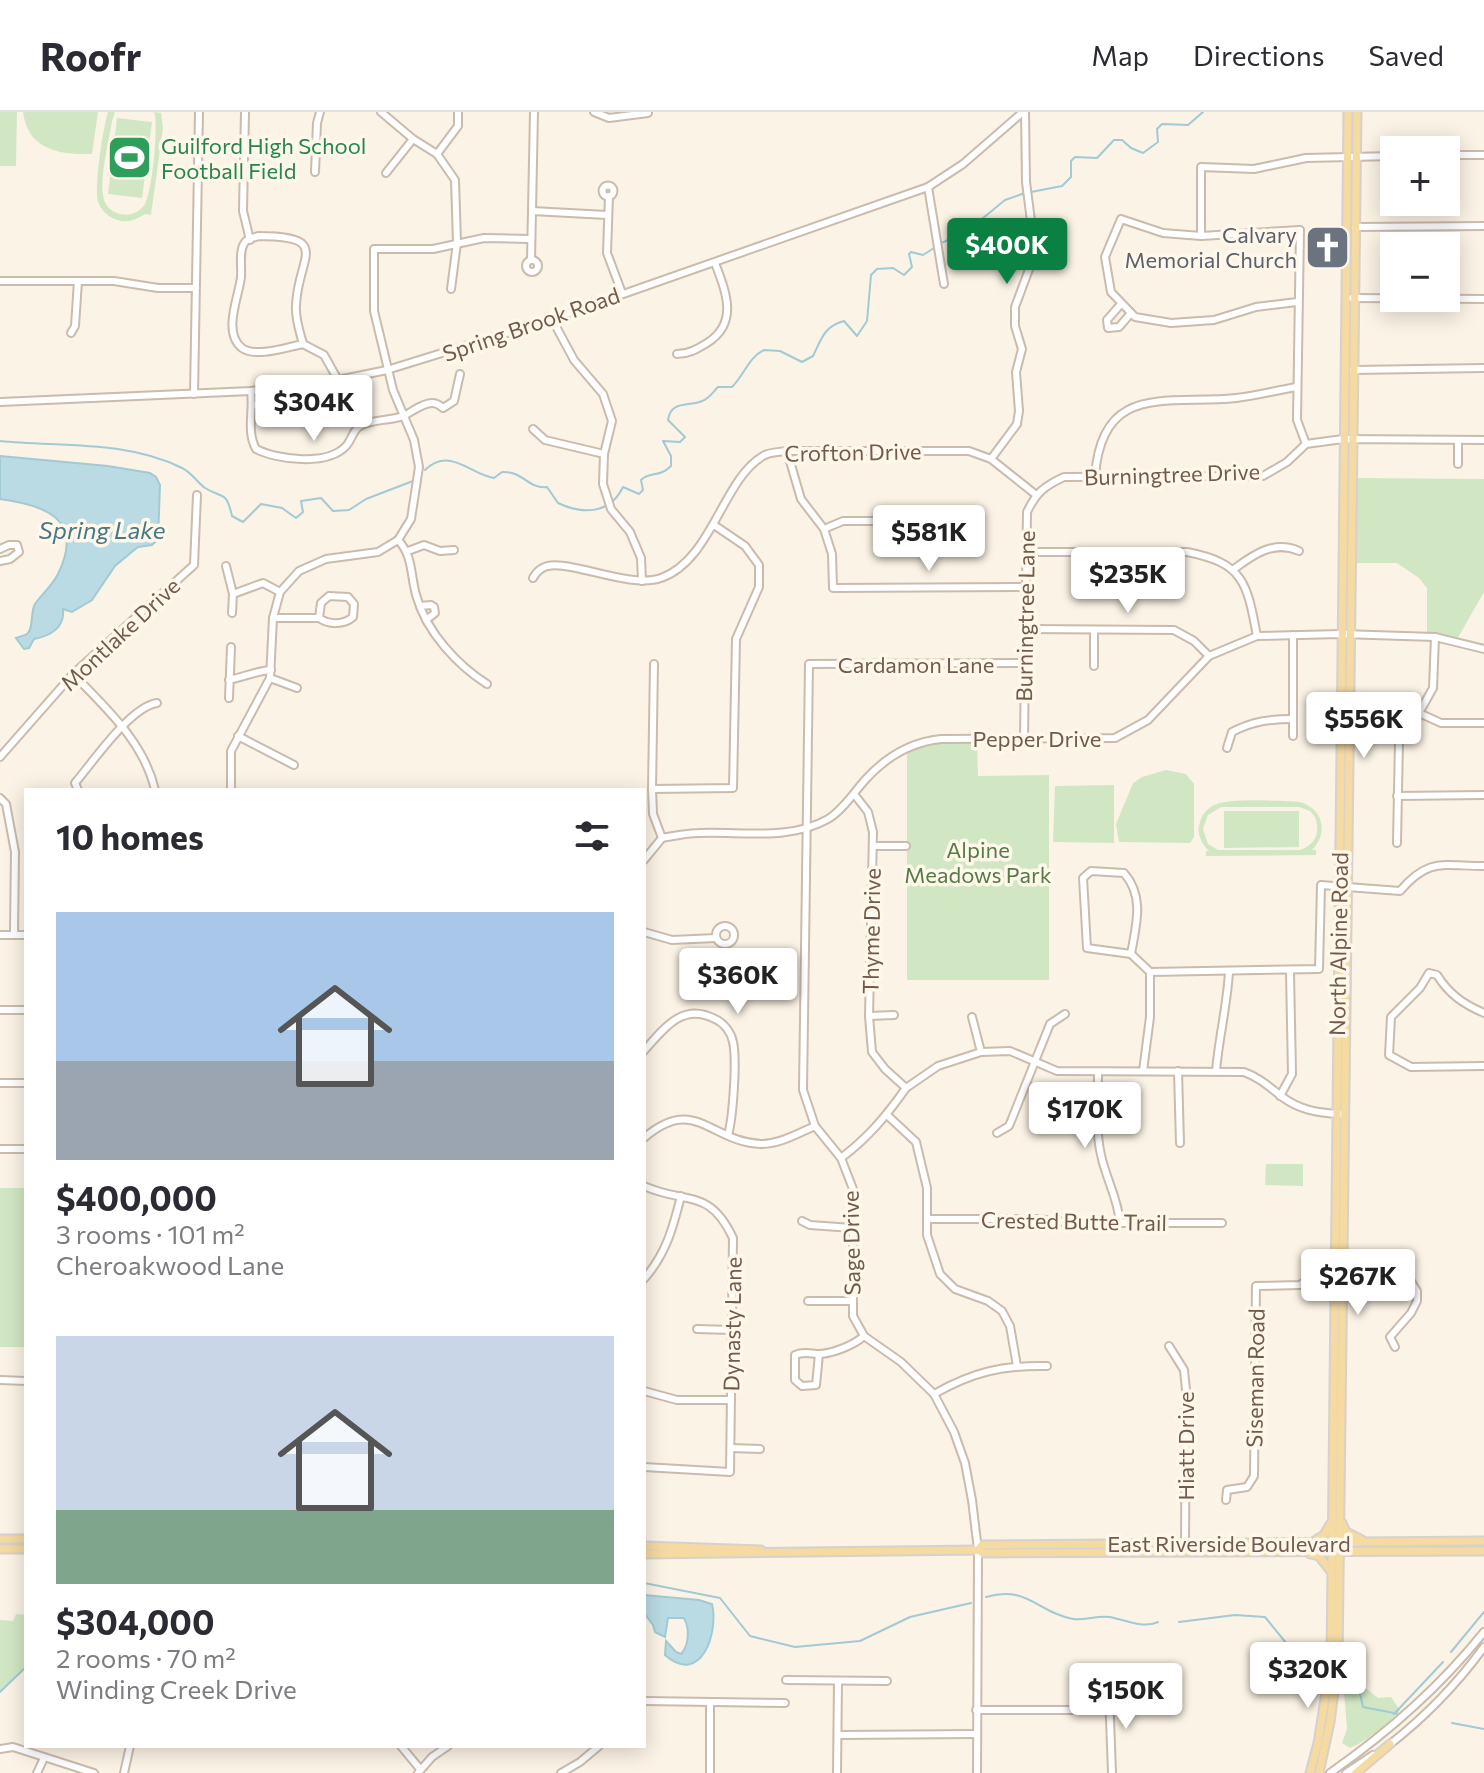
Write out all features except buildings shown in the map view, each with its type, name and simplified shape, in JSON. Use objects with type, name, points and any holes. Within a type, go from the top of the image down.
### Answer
[{"type":"main road","name":"North Alpine Road","points":[[1348,112],[1355,227],[1350,298],[1353,370],[1348,440]]},
{"type":"main road","name":"North Alpine Road","points":[[1315,1769],[1330,1722],[1338,1661],[1336,1519],[1342,886],[1352,156],[1357,112]]},
{"type":"main road","points":[[1311,1543],[1324,1535],[1336,1519],[1346,1532],[1372,1542]]},
{"type":"main road","points":[[0,1539],[24,1539]]},
{"type":"main road","name":"East Riverside Boulevard","points":[[1185,1547],[1300,1552],[1372,1542],[1484,1541]]},
{"type":"main road","name":"East Riverside Boulevard","points":[[646,1554],[978,1550],[983,1553],[1311,1543],[1356,1551],[1484,1551]]},
{"type":"main road","name":"East Riverside Boulevard","points":[[646,1546],[744,1547],[771,1551]]},
{"type":"main road","points":[[0,1549],[24,1549]]},
{"type":"main road","points":[[1300,1552],[1319,1556],[1336,1572],[1356,1551]]},
{"type":"main road","points":[[1356,1773],[1390,1744]]},
{"type":"street","points":[[194,394],[199,112]]},
{"type":"street","points":[[245,112],[243,204],[244,224],[250,240]]},
{"type":"street","points":[[315,172],[320,112]]},
{"type":"street","points":[[381,112],[437,154],[455,180],[457,243],[451,289]]},
{"type":"street","points":[[437,154],[458,126],[458,112]]},
{"type":"street","points":[[531,260],[529,239],[534,112]]},
{"type":"street","points":[[594,112],[609,118],[648,113]]},
{"type":"street","points":[[991,459],[1017,424],[1019,411],[1016,372],[1022,349],[1015,326],[1015,307],[1031,264],[1024,112]]},
{"type":"street","name":"Spring Brook Road","points":[[0,402],[251,391],[338,380],[387,370],[552,319],[928,187],[963,164],[1024,112]]},
{"type":"street","points":[[386,173],[413,139]]},
{"type":"street","points":[[1460,155],[1484,155]]},
{"type":"street","points":[[1201,236],[1201,167],[1254,169],[1306,158],[1380,156]]},
{"type":"street","points":[[928,187],[944,284]]},
{"type":"street","points":[[609,196],[607,253],[622,293]]},
{"type":"street","points":[[532,211],[607,215]]},
{"type":"street","points":[[1297,302],[1256,307],[1214,320],[1171,323],[1133,315],[1111,292],[1105,257],[1121,219],[1163,233],[1201,236],[1300,230],[1297,420],[1306,444],[1348,440],[1484,440]]},
{"type":"street","points":[[1355,227],[1484,226]]},
{"type":"street","points":[[303,344],[296,304],[306,253],[302,243],[289,236],[258,236],[246,241],[233,303],[234,338],[243,348],[254,352],[303,344],[324,355],[338,380]]},
{"type":"street","points":[[231,788],[231,751],[270,674],[273,618],[280,592],[299,571],[326,559],[378,552],[398,540],[411,519],[419,467],[414,440],[402,416],[387,370],[374,311],[374,249],[433,249],[484,238],[529,239]]},
{"type":"street","points":[[677,354],[687,354],[704,345],[724,327],[729,305],[715,263]]},
{"type":"street","points":[[0,281],[78,281],[195,288]]},
{"type":"street","points":[[71,333],[75,326],[78,281]]},
{"type":"street","points":[[1350,298],[1484,299]]},
{"type":"street","points":[[1121,304],[1107,320],[1108,328],[1119,327],[1133,315]]},
{"type":"street","points":[[552,319],[574,360],[603,394],[612,421],[604,454],[603,484],[609,504],[630,532],[641,558],[642,581]]},
{"type":"street","points":[[1353,370],[1484,368]]},
{"type":"street","points":[[251,391],[254,405],[250,432],[256,449],[288,459],[310,459],[337,453],[348,445],[352,434],[360,426],[402,416],[427,404],[436,403],[443,408],[454,401],[460,374]]},
{"type":"street","points":[[1095,476],[1102,437],[1122,412],[1160,401],[1236,398],[1297,387]]},
{"type":"street","points":[[254,405],[312,396]]},
{"type":"street","points":[[533,429],[545,440],[604,454]]},
{"type":"street","points":[[1458,440],[1458,464]]},
{"type":"street","name":"Burningtree Drive","points":[[1035,494],[1064,477],[1263,476],[1287,462],[1306,444]]},
{"type":"street","points":[[787,451],[801,499],[824,529],[832,554],[833,588],[1025,587]]},
{"type":"street","name":"Crofton Drive","points":[[533,578],[542,567],[559,564],[626,581],[662,578],[684,564],[714,525],[743,475],[764,455],[787,451],[969,451],[991,459],[1035,494]]},
{"type":"street","name":"Burningtree Lane","points":[[1024,739],[1027,512],[1035,494]]},
{"type":"street","name":"Montlake Drive","points":[[0,757],[73,674],[194,565],[197,495]]},
{"type":"street","points":[[824,529],[843,521],[954,521]]},
{"type":"street","points":[[652,789],[733,788],[736,639],[759,587],[759,565],[745,546],[714,525]]},
{"type":"street","points":[[398,540],[408,551],[426,620],[460,664],[487,684]]},
{"type":"street","points":[[0,549],[17,545],[19,552],[10,559],[0,561]]},
{"type":"street","points":[[408,551],[424,545],[440,551],[454,550]]},
{"type":"street","points":[[1234,569],[1257,551],[1274,547],[1299,551]]},
{"type":"street","points":[[1026,552],[1187,552],[1211,557],[1234,569],[1249,596],[1257,636]]},
{"type":"street","points":[[226,566],[233,594],[232,613]]},
{"type":"street","points":[[233,594],[263,583],[280,592]]},
{"type":"street","points":[[273,618],[319,618],[329,623],[349,621],[355,612],[352,599],[342,596],[324,598],[319,618]]},
{"type":"street","points":[[420,606],[434,607],[435,613],[426,620]]},
{"type":"street","points":[[1026,629],[1174,630],[1194,641],[1209,656]]},
{"type":"street","points":[[1094,631],[1094,666]]},
{"type":"street","name":"Pepper Drive","points":[[662,838],[696,833],[778,833],[805,827],[829,818],[894,754],[921,742],[941,739],[1115,738],[1148,720],[1209,656],[1257,636],[1346,634],[1435,637],[1484,649]]},
{"type":"street","points":[[1293,635],[1293,736]]},
{"type":"street","points":[[1397,843],[1399,741],[1433,688],[1435,637]]},
{"type":"street","points":[[229,698],[231,647]]},
{"type":"street","name":"Cardamon Lane","points":[[809,664],[1023,663]]},
{"type":"street","points":[[646,858],[662,838],[653,814],[654,664]]},
{"type":"street","name":"Sage Drive","points":[[809,664],[803,1090],[815,1126],[841,1158],[853,1189],[853,1316],[864,1336]]},
{"type":"street","points":[[229,680],[257,671],[297,688]]},
{"type":"street","points":[[73,674],[123,727],[150,768],[155,788]]},
{"type":"street","points":[[77,788],[75,783],[123,727],[146,704],[157,703]]},
{"type":"street","points":[[1419,713],[1441,723],[1484,723]]},
{"type":"street","points":[[1227,748],[1232,732],[1247,724],[1293,719]]},
{"type":"street","points":[[238,736],[294,765]]},
{"type":"street","name":"Thyme Drive","points":[[854,794],[870,817],[873,846],[869,1016],[872,1052],[906,1088]]},
{"type":"street","points":[[1397,796],[1484,795]]},
{"type":"street","points":[[0,798],[6,804],[15,852],[14,935]]},
{"type":"street","points":[[873,846],[906,846]]},
{"type":"street","points":[[1131,954],[1138,914],[1135,885],[1124,873],[1091,871],[1083,878],[1087,948],[1131,954],[1150,972],[1229,972],[1319,969],[1321,885],[1400,891],[1414,874],[1426,866],[1484,866]]},
{"type":"street","points":[[646,933],[672,940],[716,938]]},
{"type":"street","points":[[0,935],[24,935]]},
{"type":"street","points":[[1280,1096],[1292,1074],[1290,971]]},
{"type":"street","points":[[1143,1071],[1150,1017],[1150,972]]},
{"type":"street","points":[[1216,1071],[1219,1036],[1228,1003],[1229,972]]},
{"type":"street","points":[[1484,1013],[1466,1005],[1445,989],[1437,975],[1429,973],[1420,988],[1391,1017],[1389,1055],[1411,1067],[1484,1066]]},
{"type":"street","points":[[0,1010],[24,1010]]},
{"type":"street","points":[[646,1049],[667,1024],[685,1014],[705,1013],[724,1023],[733,1042],[732,1118],[728,1135]]},
{"type":"street","points":[[997,1133],[1009,1126],[1050,1024],[1065,1014]]},
{"type":"street","points":[[869,1016],[894,1015]]},
{"type":"street","points":[[972,1017],[981,1052]]},
{"type":"street","points":[[841,1158],[862,1143],[906,1088],[938,1066],[981,1052],[1010,1051],[1057,1071],[1244,1072],[1266,1082],[1295,1105],[1316,1113],[1340,1114]]},
{"type":"street","points":[[1178,1071],[1180,1143]]},
{"type":"street","points":[[1098,1072],[1100,1150],[1104,1171],[1118,1201],[1120,1223]]},
{"type":"street","points":[[0,1083],[24,1083]]},
{"type":"street","points":[[887,1115],[916,1142],[927,1188],[927,1235],[940,1274],[955,1289],[988,1301],[1002,1311],[1010,1326],[1017,1366]]},
{"type":"street","points":[[646,1137],[667,1121],[687,1118],[741,1141],[764,1144],[815,1126]]},
{"type":"street","points":[[0,1149],[24,1149]]},
{"type":"street","name":"Dynasty Lane","points":[[646,1187],[705,1202],[724,1217],[733,1238],[730,1472],[646,1467]]},
{"type":"street","points":[[646,1277],[659,1262],[672,1235],[681,1196]]},
{"type":"street","name":"Crested Butte Trail","points":[[927,1219],[1222,1223]]},
{"type":"street","points":[[802,1221],[810,1225],[852,1228]]},
{"type":"street","name":"Siseman Road","points":[[1226,1500],[1227,1490],[1247,1487],[1254,1476],[1256,1286],[1300,1285],[1316,1272],[1396,1271],[1410,1280],[1417,1291],[1417,1301],[1411,1313],[1390,1337],[1395,1347]]},
{"type":"street","points":[[808,1301],[852,1301]]},
{"type":"street","points":[[697,1329],[732,1330]]},
{"type":"street","points":[[819,1354],[816,1385],[802,1386],[795,1380],[795,1355],[805,1352],[819,1354],[856,1343],[864,1336],[901,1362],[934,1394],[954,1432],[965,1463],[978,1550],[977,1773]]},
{"type":"street","name":"Hiatt Drive","points":[[1169,1346],[1184,1370],[1186,1390],[1185,1547]]},
{"type":"street","points":[[934,1394],[976,1374],[1017,1366],[1047,1366]]},
{"type":"street","points":[[0,1380],[24,1381]]},
{"type":"street","points":[[646,1392],[677,1400],[731,1400]]},
{"type":"street","points":[[731,1448],[760,1449]]},
{"type":"street","points":[[1330,1773],[1411,1712],[1458,1665],[1484,1632]]},
{"type":"street","points":[[1346,1773],[1390,1744],[1423,1716],[1466,1672],[1484,1647]]},
{"type":"street","points":[[786,1680],[887,1681]]},
{"type":"street","points":[[837,1773],[838,1681]]},
{"type":"street","points":[[1109,1691],[1112,1773]]},
{"type":"street","points":[[646,1701],[785,1703]]},
{"type":"street","points":[[710,1702],[710,1773]]},
{"type":"street","points":[[976,1710],[1110,1710]]},
{"type":"street","points":[[838,1735],[976,1734]]},
{"type":"street","points":[[0,1749],[13,1747],[94,1773]]},
{"type":"street","points":[[124,1773],[130,1748]]},
{"type":"street","points":[[402,1748],[419,1771],[446,1748]]},
{"type":"street","points":[[561,1773],[597,1748]]},
{"type":"street","points":[[37,1773],[44,1758]]},
{"type":"green space","points":[[0,112],[17,112],[16,166],[0,166]]},
{"type":"green space","points":[[23,112],[98,112],[92,154],[47,148],[31,135]]},
{"type":"green space","points":[[108,112],[115,112],[104,168],[103,195],[109,208],[127,215],[140,210],[148,197],[155,143],[154,112],[161,113],[163,128],[151,215],[123,221],[112,218],[99,204],[98,171]]},
{"type":"green space","name":"Guilford High School Football Field","points":[[117,118],[152,122],[142,198],[108,194]]},
{"type":"green space","points":[[1356,478],[1484,479],[1484,592],[1456,641],[1444,634],[1427,633],[1427,588],[1419,578],[1397,563],[1357,563]]},
{"type":"green space","name":"Alpine Meadows Park","points":[[939,742],[977,742],[978,776],[1049,775],[1049,980],[907,980],[907,751]]},
{"type":"green space","points":[[1166,770],[1186,774],[1194,784],[1194,837],[1190,843],[1119,842],[1116,824],[1133,783]]},
{"type":"green space","points":[[1114,785],[1114,843],[1053,842],[1055,786]]},
{"type":"green space","points":[[1234,801],[1300,802],[1314,810],[1321,822],[1321,836],[1312,850],[1316,850],[1316,855],[1206,856],[1206,851],[1209,851],[1200,838],[1199,826],[1211,807]],"holes":[[[1221,807],[1299,807],[1310,811],[1317,828],[1313,842],[1300,850],[1218,850],[1208,844],[1203,829],[1208,815]]]},
{"type":"green space","points":[[1224,811],[1299,811],[1299,847],[1224,848]]},
{"type":"green space","points":[[1266,1164],[1303,1164],[1303,1186],[1265,1185]]},
{"type":"green space","points":[[0,1188],[24,1188],[24,1347],[0,1347]]},
{"type":"green space","points":[[16,1614],[24,1615],[24,1669],[0,1692],[0,1620],[13,1621]]},
{"type":"green space","points":[[1353,1678],[1378,1698],[1391,1697],[1400,1710],[1377,1732],[1350,1748],[1342,1743],[1347,1729],[1343,1679]]},
{"type":"water","name":"Spring Lake","points":[[0,456],[150,473],[160,485],[158,539],[152,545],[133,551],[115,566],[92,600],[72,612],[63,609],[62,621],[56,630],[34,639],[29,648],[24,649],[16,638],[29,632],[35,604],[58,574],[67,540],[56,518],[45,511],[0,499]]},
{"type":"water","points":[[646,1595],[712,1604],[710,1641],[698,1660],[689,1664],[678,1663],[665,1655],[666,1641],[676,1652],[681,1654],[684,1650],[688,1637],[684,1618],[668,1618],[665,1637],[655,1632],[646,1616]]},
{"type":"waterway","points":[[1031,192],[1062,186],[1071,177],[1071,161],[1075,157],[1097,158],[1114,140],[1122,140],[1143,153],[1158,142],[1157,129],[1162,124],[1188,125],[1203,112]]},
{"type":"waterway","points":[[939,244],[966,232],[1005,200],[1025,193]]},
{"type":"waterway","points":[[425,470],[434,463],[452,461],[494,478],[502,472],[509,472],[540,487],[547,487],[558,503],[577,509],[603,507],[611,503],[623,487],[639,494],[643,490],[641,480],[671,466],[671,456],[663,441],[680,442],[685,437],[668,420],[673,409],[704,400],[718,387],[732,387],[754,357],[764,350],[780,351],[802,362],[813,356],[824,334],[837,323],[844,321],[857,336],[867,321],[871,275],[877,269],[893,268],[904,275],[912,267],[911,252],[923,255],[934,248]]},
{"type":"waterway","points":[[0,441],[92,446],[161,459],[185,470],[205,488],[223,496],[232,516],[243,522],[261,504],[282,508],[296,518],[303,512],[301,501],[321,498],[333,511],[349,510],[366,499],[413,481]]},
{"type":"waterway","points":[[646,1583],[720,1598],[750,1636],[795,1647],[860,1641],[910,1617],[971,1603]]},
{"type":"waterway","points":[[986,1597],[1012,1594],[1073,1619],[1110,1617],[1140,1624],[1158,1622]]},
{"type":"waterway","points":[[1451,1652],[1484,1612]]},
{"type":"waterway","points":[[1179,1622],[1235,1615],[1265,1617],[1295,1654]]},
{"type":"waterway","points":[[1394,1714],[1443,1662]]},
{"type":"waterway","points":[[0,1692],[24,1669]]},
{"type":"waterway","points":[[1349,1687],[1360,1694],[1363,1707],[1399,1714]]},
{"type":"waterway","points":[[1452,1723],[1484,1729]]},
{"type":"place","name":"Guilford High School Football Field","points":[[130,158]]},
{"type":"place","name":"Calvary Memorial Church","points":[[1328,247]]}]
